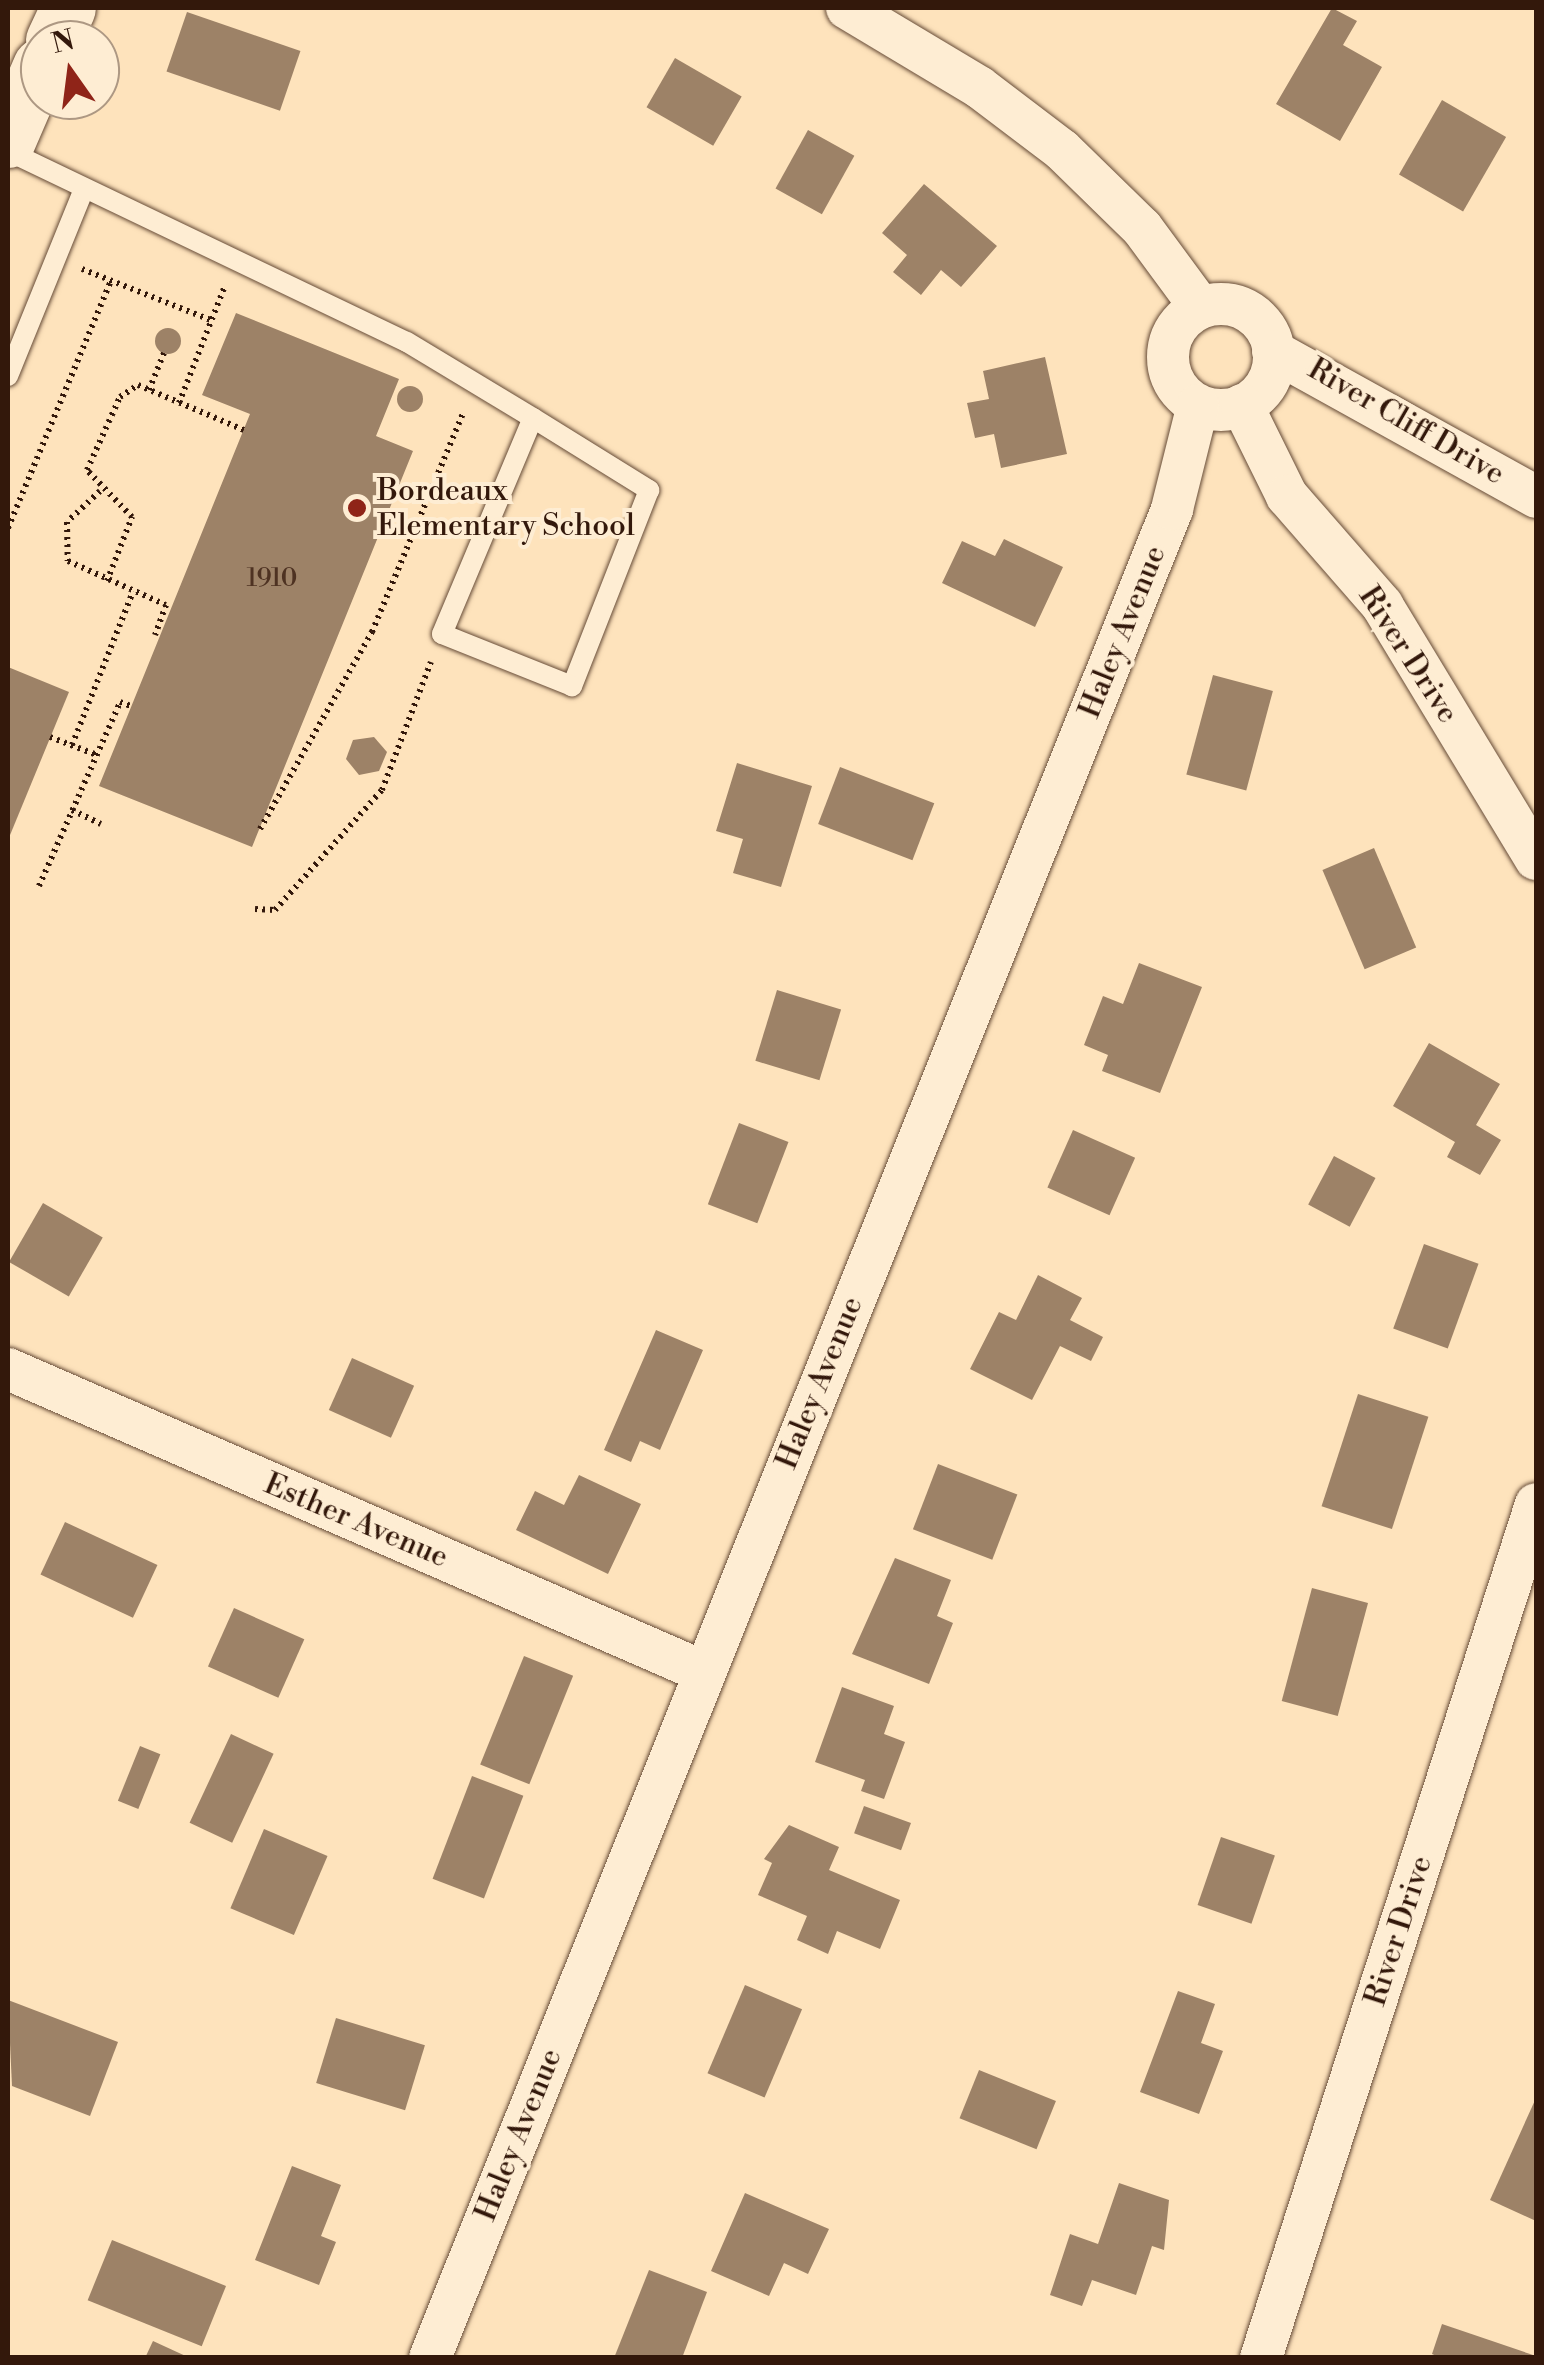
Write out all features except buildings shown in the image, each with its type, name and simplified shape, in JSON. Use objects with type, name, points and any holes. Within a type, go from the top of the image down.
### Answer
[{"type":"street","points":[[847,8],[980,87],[1062,150],[1142,228],[1201,308]]},
{"type":"street","points":[[8,140],[20,112]]},
{"type":"street","points":[[1201,308],[1245,310],[1273,350],[1269,380],[1242,406],[1198,405],[1178,389],[1168,356],[1180,324],[1201,308]]},
{"type":"street","name":"River Cliff Drive","points":[[1273,350],[1536,497]]},
{"type":"street","name":"Haley Avenue","points":[[430,2358],[1172,509],[1198,405]]},
{"type":"street","name":"River Drive","points":[[1242,406],[1287,496],[1382,605],[1536,859]]},
{"type":"street","name":"Esther Avenue","points":[[8,1370],[704,1672]]},
{"type":"street","name":"River Drive","points":[[1261,2358],[1536,1504]]},
{"type":"lane","points":[[8,151],[83,191],[238,255],[532,418],[649,490],[572,686],[442,634],[532,418]]},
{"type":"lane","points":[[8,376],[83,191]]},
{"type":"path","points":[[179,403],[238,255]]},
{"type":"path","points":[[56,258],[211,320]]},
{"type":"path","points":[[8,528],[111,280]]},
{"type":"path","points":[[149,390],[164,353]]},
{"type":"path","points":[[107,581],[132,517],[100,491],[88,470],[120,397],[132,386],[149,390],[244,430]]},
{"type":"path","points":[[260,829],[372,632],[464,410]]},
{"type":"path","points":[[100,491],[67,522],[66,556],[107,581],[166,606],[154,635]]},
{"type":"path","points":[[72,745],[133,592]]},
{"type":"path","points":[[255,910],[276,910],[382,790],[442,634]]},
{"type":"path","points":[[40,886],[120,702],[131,706]]},
{"type":"path","points":[[50,737],[96,755]]},
{"type":"path","points":[[72,810],[102,824]]},
{"type":"place","name":"Bordeaux Elementary School","points":[[357,508]]}]
